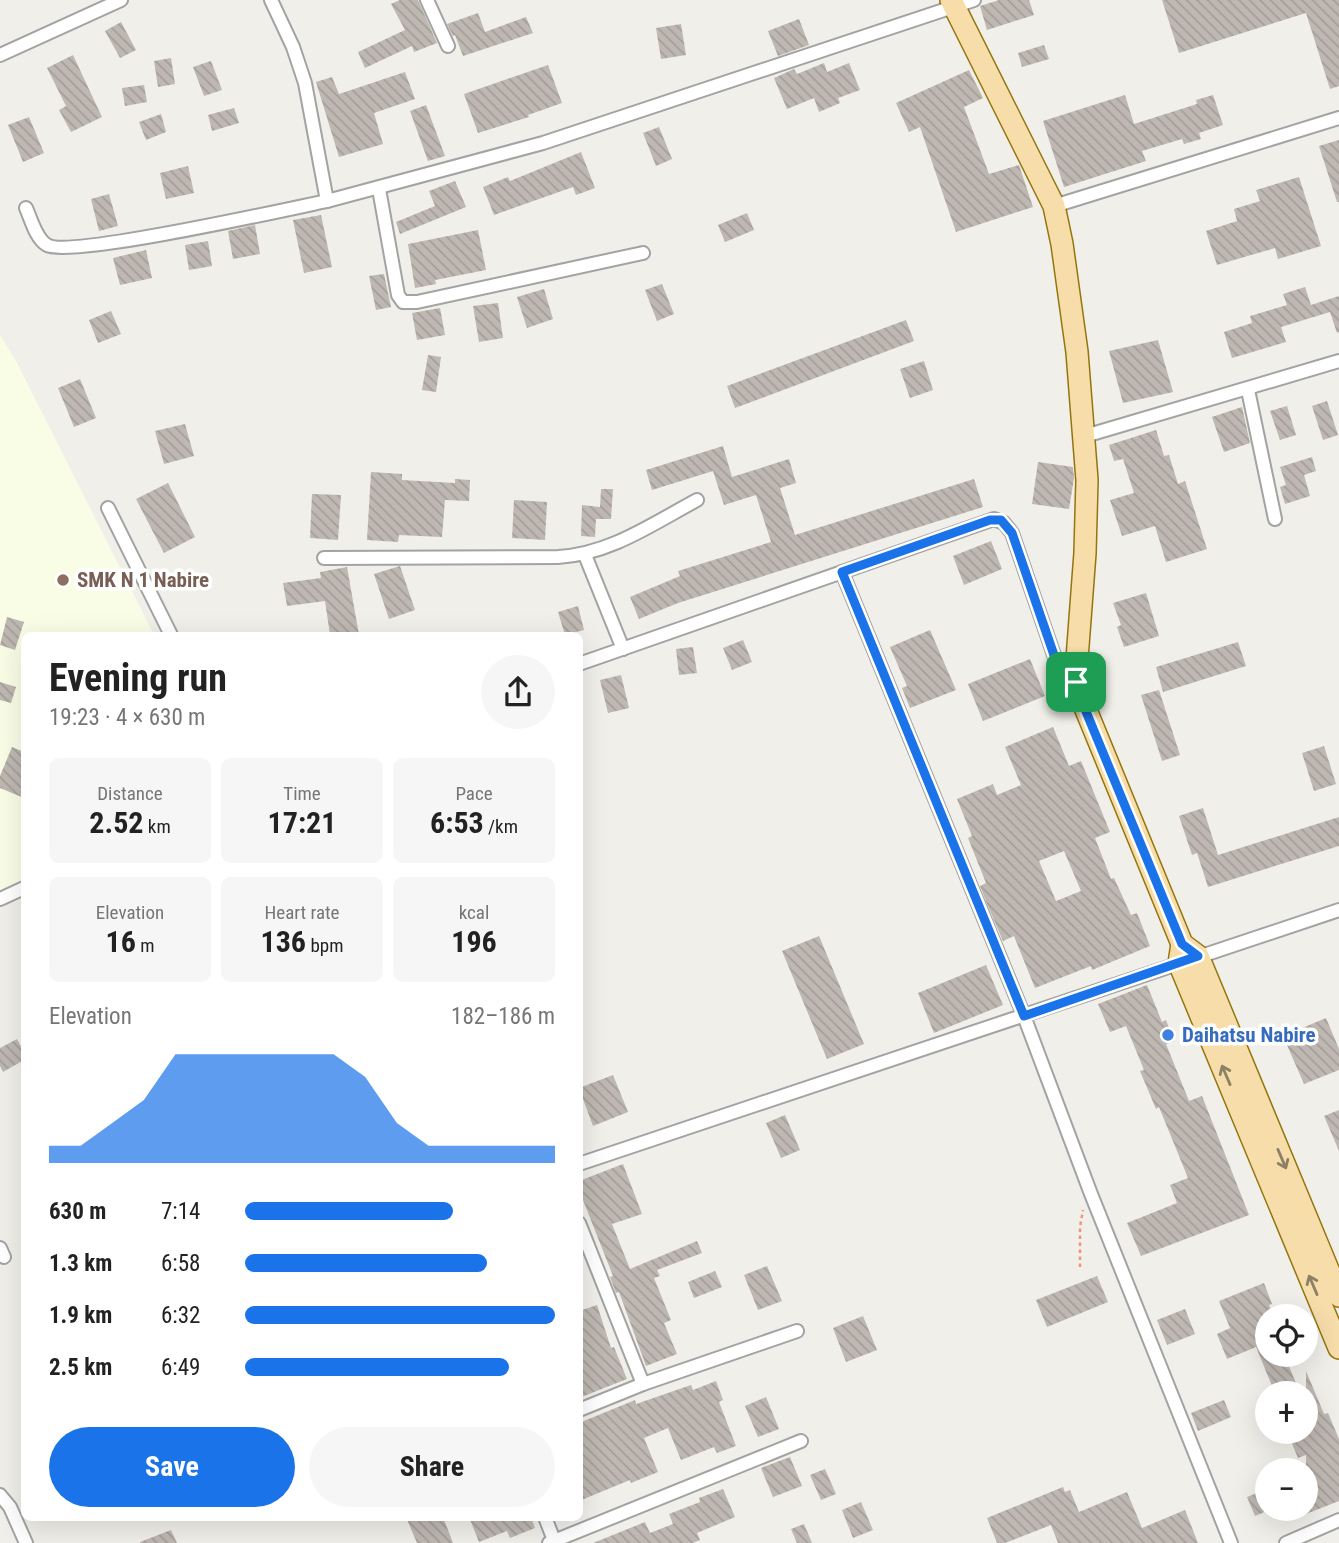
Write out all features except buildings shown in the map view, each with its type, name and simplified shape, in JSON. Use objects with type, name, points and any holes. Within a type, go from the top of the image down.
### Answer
[{"type":"main road","points":[[959,2],[1054,206],[1062,244],[1077,352],[1087,480],[1076,682],[1080,697],[1186,954],[1339,1348]]},
{"type":"main road","points":[[1186,954],[1339,1296]]},
{"type":"street","points":[[0,55],[121,0]]},
{"type":"street","points":[[271,0],[293,47],[305,83],[327,201]]},
{"type":"street","points":[[428,0],[448,46]]},
{"type":"street","points":[[26,208],[44,243],[51,247],[64,248],[115,242],[327,201],[543,143],[959,2]]},
{"type":"street","points":[[1054,206],[1339,118]]},
{"type":"street","points":[[379,189],[398,295],[402,302],[429,300],[643,253]]},
{"type":"street","points":[[1085,436],[1339,361]]},
{"type":"street","points":[[1248,390],[1275,519]]},
{"type":"street","points":[[324,558],[558,558],[585,555],[613,546],[696,500]]},
{"type":"street","points":[[108,508],[170,632]]},
{"type":"street","points":[[583,663],[985,521],[1001,520],[1012,533],[1055,658],[1076,682]]},
{"type":"street","points":[[585,555],[623,649]]},
{"type":"street","points":[[842,572],[1024,1016],[1091,1195],[1231,1543]]},
{"type":"street","points":[[0,899],[21,889]]},
{"type":"street","points":[[583,1163],[1024,1016],[1186,954],[1339,910]]},
{"type":"street","points":[[583,1233],[643,1384]]},
{"type":"street","points":[[583,1408],[643,1384],[797,1331]]},
{"type":"street","points":[[546,1521],[553,1542],[801,1441]]},
{"type":"street","points":[[0,1495],[10,1507],[26,1543]]},
{"type":"street","points":[[1286,1543],[1339,1520]]},
{"type":"path","points":[[1080,1267],[1080,1227],[1083,1208],[1091,1195]]},
{"type":"shaded area","name":"SMK N 1 Nabire","points":[[0,335],[16,361],[152,632],[21,632],[21,881],[0,891]]},
{"type":"place","name":"SMK N 1 Nabire","points":[[63,580]]},
{"type":"place","name":"Daihatsu Nabire","points":[[1168,1035]]},
{"type":"route","points":[[1001,520],[1012,533],[1055,658],[1076,682],[1182,944],[1198,956],[1024,1016],[842,572],[985,521],[1001,520]]}]
